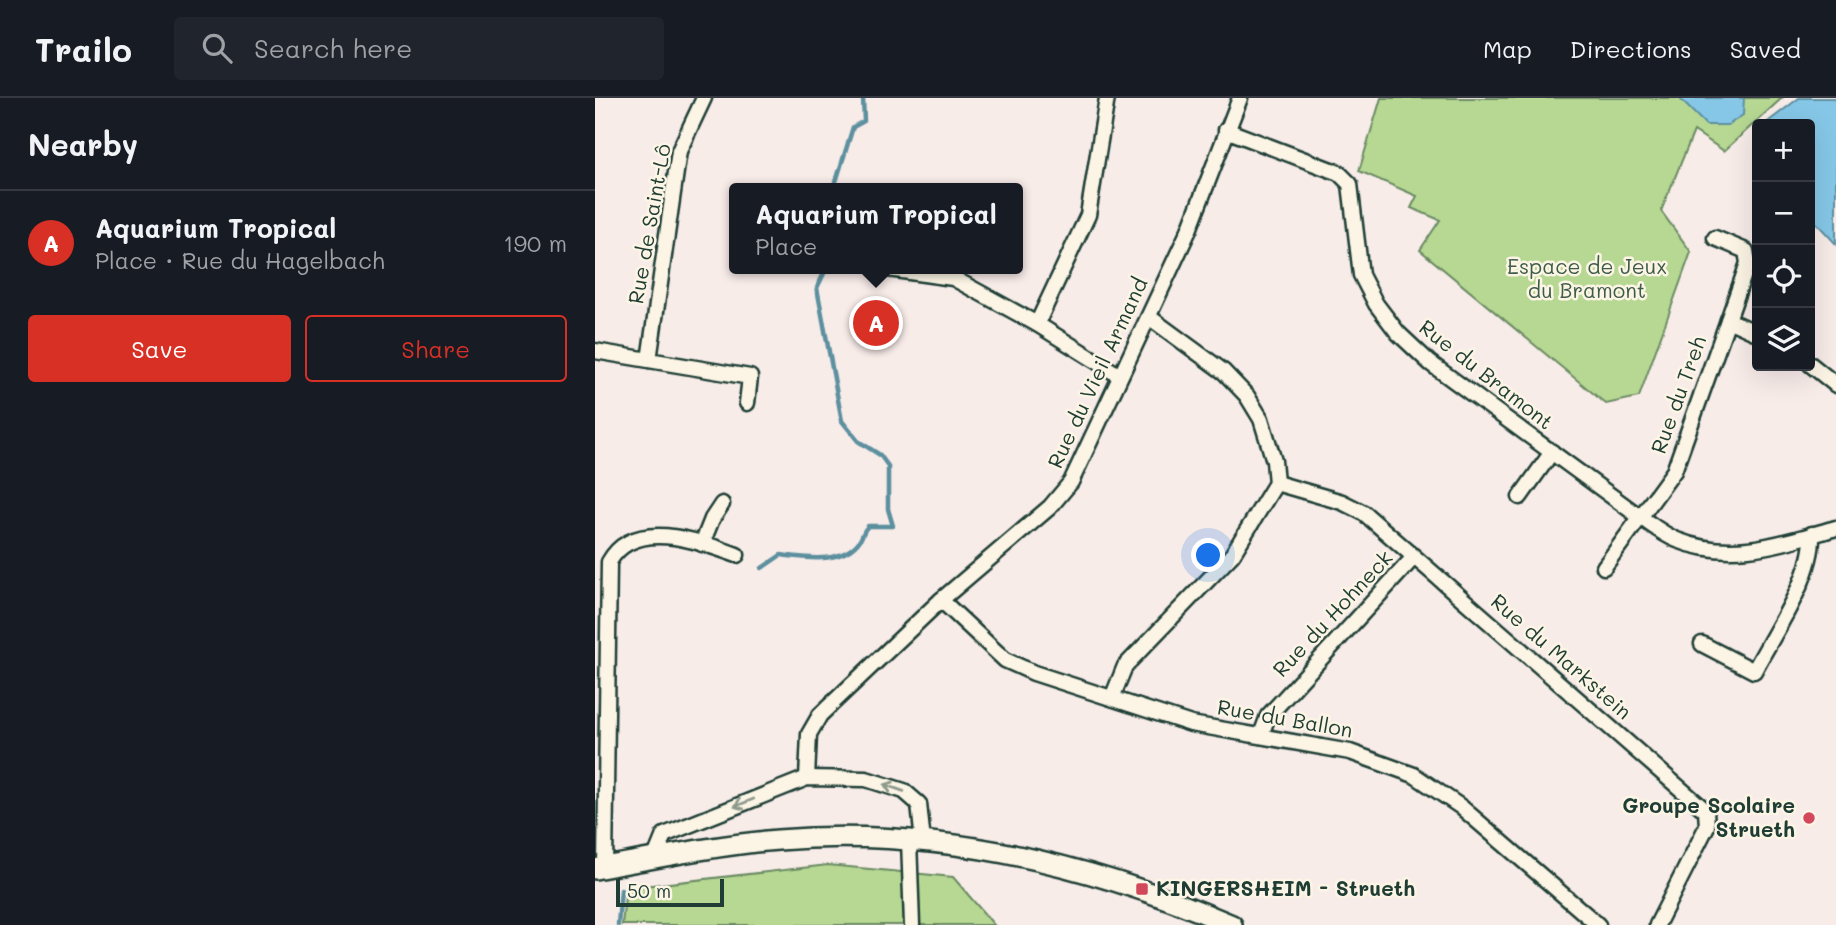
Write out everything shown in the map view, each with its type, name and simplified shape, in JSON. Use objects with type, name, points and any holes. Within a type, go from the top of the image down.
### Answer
[{"type":"main road","points":[[600,868],[655,857],[778,840],[916,841],[1010,853],[1082,869],[1133,885],[1232,925]]},
{"type":"street","name":"Rue de Saint-Lô","points":[[649,360],[679,151],[704,98]]},
{"type":"street","points":[[1037,324],[1088,215],[1107,98]]},
{"type":"street","name":"Rue du Vieil Armand","points":[[807,778],[809,734],[820,715],[941,600],[1050,508],[1071,482],[1189,230],[1240,98]]},
{"type":"street","name":"Rue du Bramont","points":[[1226,130],[1339,173],[1350,184],[1361,275],[1391,324],[1430,363],[1640,517],[1676,540],[1717,551],[1752,551],[1836,528]]},
{"type":"street","name":"Rue du Treh","points":[[1640,517],[1674,471],[1748,263],[1746,251],[1714,238]]},
{"type":"street","points":[[924,274],[953,278],[1037,324],[1120,376]]},
{"type":"street","points":[[1112,698],[1125,666],[1233,555],[1276,483],[1274,461],[1261,419],[1247,396],[1224,372],[1149,317]]},
{"type":"street","name":"Rue du Treh","points":[[1728,320],[1752,331]]},
{"type":"street","points":[[595,351],[750,377],[747,402]]},
{"type":"street","points":[[1815,368],[1836,385]]},
{"type":"street","name":"Rue du Bramont","points":[[1520,498],[1552,452]]},
{"type":"street","name":"Rue du Markstein","points":[[1276,483],[1342,502],[1364,513],[1706,811],[1707,826],[1657,925]]},
{"type":"street","points":[[702,544],[712,519],[722,504]]},
{"type":"street","points":[[1604,567],[1640,517]]},
{"type":"street","points":[[1702,644],[1753,671],[1802,578],[1813,551],[1812,534]]},
{"type":"street","points":[[600,868],[609,562],[625,541],[650,535],[702,544],[737,555]]},
{"type":"street","name":"Rue du Hohneck","points":[[1261,735],[1268,716],[1414,557]]},
{"type":"street","name":"Rue du Ballon","points":[[941,600],[1005,660],[1034,673],[1191,724],[1350,752],[1414,775],[1461,807],[1598,925]]},
{"type":"street","points":[[655,857],[664,835],[807,778],[866,779],[904,791],[919,803],[912,925]]},
{"type":"green space","name":"Espace de Jeux du Bramont","points":[[1381,98],[1782,98],[1759,119],[1752,119],[1752,125],[1724,151],[1694,131],[1661,211],[1691,252],[1639,397],[1606,404],[1420,250],[1440,220],[1411,208],[1417,196],[1359,171]]},
{"type":"green space","points":[[828,865],[953,877],[994,925],[622,925],[626,888]]},
{"type":"water","points":[[1679,98],[1744,98],[1743,115],[1728,125],[1706,125]]},
{"type":"water","points":[[1799,98],[1836,98],[1836,244],[1815,221],[1815,119],[1772,119]]},
{"type":"waterway","points":[[836,183],[853,127],[864,121],[863,98]]},
{"type":"waterway","points":[[762,568],[781,555],[834,557],[853,548],[868,526],[893,526],[888,509],[888,466],[880,455],[858,441],[842,421],[817,288],[824,274]]},
{"type":"waterway","points":[[618,925],[621,890]]},
{"type":"place","name":"Aquarium Tropical","points":[[876,323]]},
{"type":"place","name":"Groupe Scolaire Strueth","points":[[1809,818]]},
{"type":"place","name":"KINGERSHEIM - Strueth","points":[[1142,889]]}]
